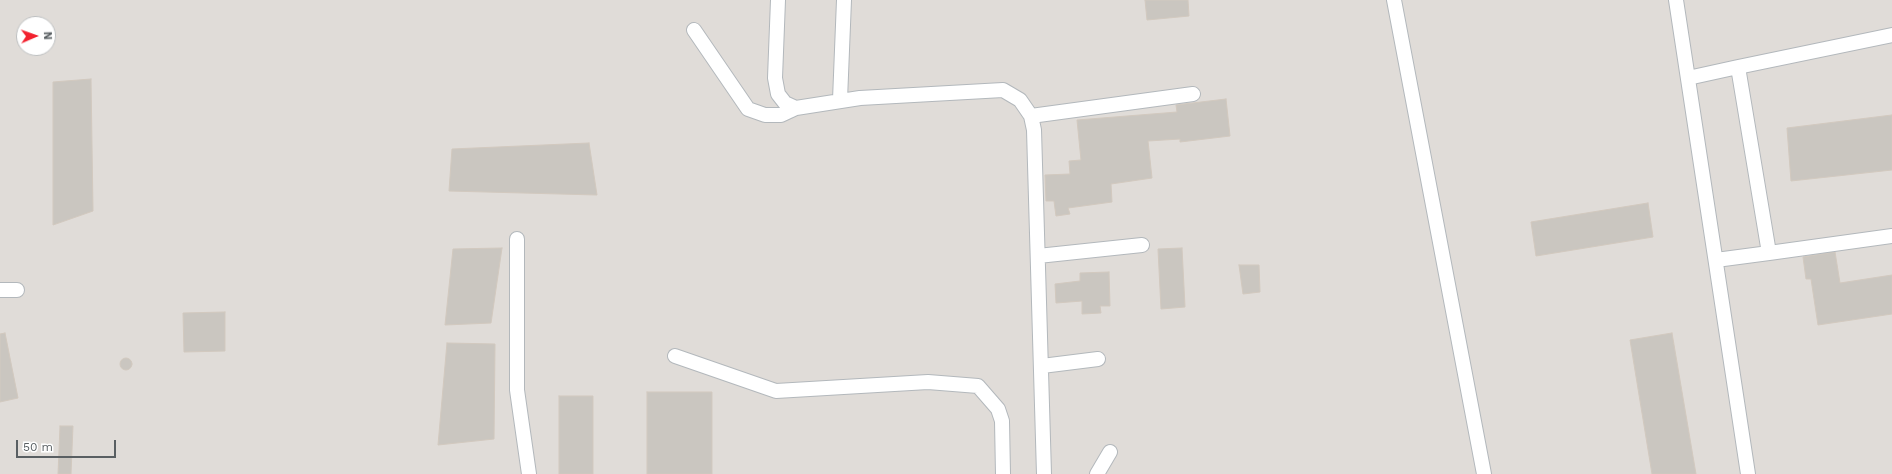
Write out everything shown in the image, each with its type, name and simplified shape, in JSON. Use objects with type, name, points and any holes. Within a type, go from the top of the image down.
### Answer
[{"type":"lane","points":[[778,0],[775,78],[778,94],[784,103],[796,108]]},
{"type":"lane","points":[[840,100],[844,0]]},
{"type":"lane","points":[[1394,0],[1484,474]]},
{"type":"lane","points":[[1676,0],[1748,474]]},
{"type":"lane","points":[[694,30],[748,109],[765,115],[781,115],[796,108],[811,107],[840,100],[1003,90],[1020,100],[1031,116],[1034,130],[1044,474]]},
{"type":"lane","points":[[1688,78],[1892,35]]},
{"type":"lane","points":[[1738,68],[1769,253]]},
{"type":"lane","points":[[1031,116],[1193,94]]},
{"type":"lane","points":[[1716,260],[1892,236]]},
{"type":"lane","points":[[517,239],[517,390],[529,474]]},
{"type":"lane","points":[[1038,256],[1142,245]]},
{"type":"lane","points":[[0,290],[17,290]]},
{"type":"lane","points":[[675,356],[776,391],[928,382],[978,386],[998,409],[1002,421],[1003,474]]},
{"type":"lane","points":[[1042,366],[1098,359]]},
{"type":"lane","points":[[1097,474],[1110,452]]},
{"type":"shaded area","points":[[0,0],[1892,0],[1892,474],[0,474]]},
{"type":"building","points":[[1145,0],[1188,0],[1189,16],[1147,20]]},
{"type":"building","points":[[91,79],[93,211],[53,225],[53,82]]},
{"type":"building","points":[[1226,99],[1230,136],[1180,142],[1180,139],[1148,141],[1152,178],[1111,184],[1112,202],[1068,208],[1070,214],[1056,216],[1054,201],[1046,201],[1045,175],[1070,174],[1069,161],[1081,160],[1077,120],[1177,112],[1176,105]]},
{"type":"building","points":[[1892,115],[1892,170],[1791,181],[1787,128]]},
{"type":"building","points":[[589,143],[597,195],[449,191],[452,149]]},
{"type":"building","points":[[1648,203],[1653,237],[1536,256],[1531,222]]},
{"type":"building","points":[[502,248],[491,323],[445,325],[453,249]]},
{"type":"building","points":[[1182,248],[1185,307],[1161,309],[1158,249]]},
{"type":"building","points":[[1835,252],[1840,283],[1892,275],[1892,314],[1818,325],[1811,279],[1806,279],[1803,257]]},
{"type":"building","points":[[1239,265],[1259,265],[1260,292],[1243,294]]},
{"type":"building","points":[[1109,272],[1110,306],[1100,306],[1101,313],[1082,314],[1082,301],[1056,303],[1055,284],[1080,281],[1080,273]]},
{"type":"building","points":[[225,312],[225,351],[184,352],[183,313]]},
{"type":"building","points":[[5,333],[18,398],[0,402],[0,334]]},
{"type":"building","points":[[1672,333],[1696,474],[1652,474],[1630,340]]},
{"type":"building","points":[[447,343],[495,344],[494,439],[438,445]]},
{"type":"building","points":[[126,358],[130,360],[132,364],[130,368],[126,370],[122,368],[120,364],[122,360]]},
{"type":"building","points":[[647,392],[712,392],[712,474],[647,474]]},
{"type":"building","points":[[559,396],[593,396],[593,474],[559,474]]},
{"type":"building","points":[[60,426],[73,426],[71,474],[58,474]]}]
